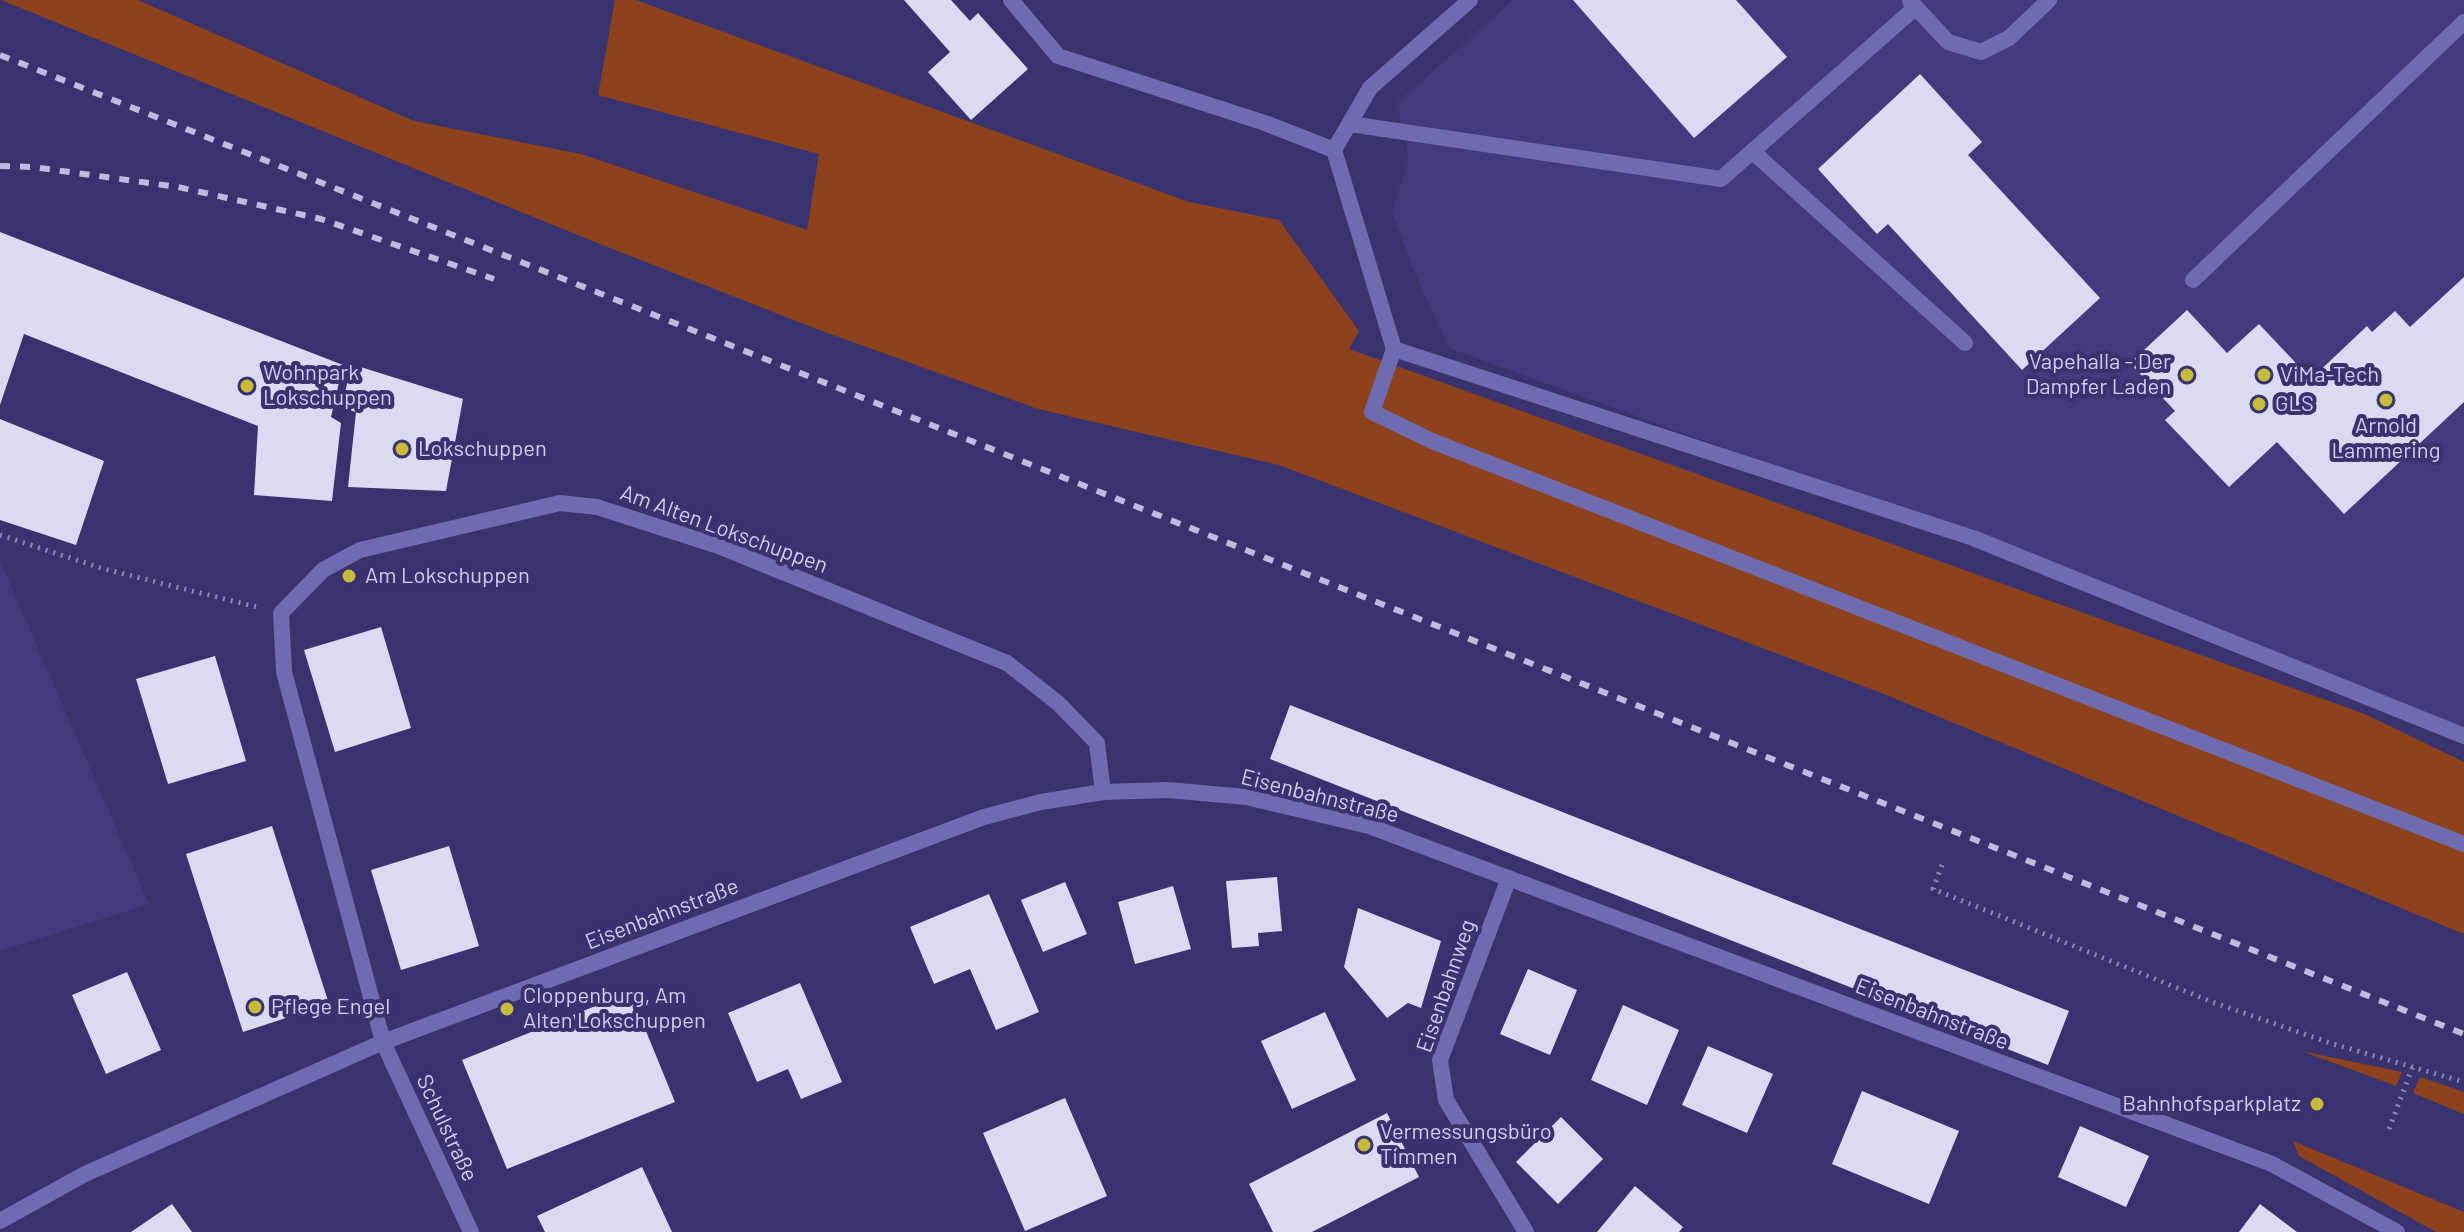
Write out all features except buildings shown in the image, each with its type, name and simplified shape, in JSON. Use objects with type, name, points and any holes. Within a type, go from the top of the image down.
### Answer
[{"type":"street","points":[[1011,0],[1058,56],[1265,123],[1334,150]]},
{"type":"street","points":[[1470,0],[1370,88],[1334,150],[1394,349],[1372,412],[1432,441],[2464,844]]},
{"type":"street","points":[[1350,124],[1721,179],[1912,4],[1948,42],[1981,52],[2009,38],[2049,0]]},
{"type":"street","points":[[2193,280],[2464,22]]},
{"type":"street","points":[[1752,151],[1965,343]]},
{"type":"street","points":[[1394,349],[1973,538],[2464,736]]},
{"type":"street","name":"Am Alten Lokschuppen","points":[[281,613],[323,570],[360,550],[560,503],[597,507],[721,547],[1007,663],[1058,703],[1097,743],[1103,792]]},
{"type":"street","points":[[281,613],[284,672],[383,1042]]},
{"type":"street","name":"Eisenbahnstraße","points":[[0,1221],[85,1174],[383,1042],[984,817],[1041,802],[1103,792],[1168,790],[1246,797],[1369,826],[2272,1164],[2397,1232]]},
{"type":"street","name":"Eisenbahnweg","points":[[1509,878],[1440,1060],[1446,1100],[1526,1232]]},
{"type":"street","name":"Schulstraße","points":[[383,1042],[471,1232]]},
{"type":"path","points":[[0,535],[104,569],[281,613]]},
{"type":"path","points":[[1942,865],[1933,889],[2212,1002],[2330,1043],[2464,1082]]},
{"type":"path","points":[[2389,1129],[2413,1066]]},
{"type":"shaded area","points":[[1,0],[138,0],[414,121],[581,154],[807,230],[819,154],[598,95],[615,0],[636,0],[1189,202],[1279,220],[1359,331],[1349,349],[2365,714],[2464,762],[2464,934],[1884,694],[1279,465],[1038,409],[814,328]]},
{"type":"shaded area","points":[[1513,0],[2464,0],[2464,727],[1973,538],[1449,348],[1413,269],[1392,211],[1409,160],[1397,103]]},
{"type":"shaded area","points":[[0,561],[149,904],[0,951]]},
{"type":"shaded area","points":[[2301,1051],[2402,1072],[2396,1086]]},
{"type":"shaded area","points":[[2420,1077],[2464,1092],[2464,1114],[2413,1093]]},
{"type":"shaded area","points":[[2293,1141],[2464,1212],[2464,1232],[2436,1232],[2299,1156]]},
{"type":"railway","points":[[0,55],[2464,1034]]},
{"type":"railway","points":[[0,166],[33,167],[178,187],[321,219],[494,279]]},
{"type":"place","name":"Vapehalla - Der Dampfer Laden","points":[[2187,375]]},
{"type":"place","name":"ViMa-Tech","points":[[2264,375]]},
{"type":"place","name":"Wohnpark Lokschuppen","points":[[247,386]]},
{"type":"place","name":"Arnold Lammering","points":[[2386,400]]},
{"type":"place","name":"GLS","points":[[2259,404]]},
{"type":"place","name":"Lokschuppen","points":[[402,449]]},
{"type":"place","name":"Am Lokschuppen","points":[[349,576]]},
{"type":"place","name":"Pflege Engel","points":[[255,1007]]},
{"type":"place","name":"Cloppenburg, Am Alten Lokschuppen","points":[[507,1009]]},
{"type":"place","name":"Bahnhofsparkplatz","points":[[2317,1104]]},
{"type":"place","name":"Vermessungsbüro Timmen","points":[[1364,1145]]}]
